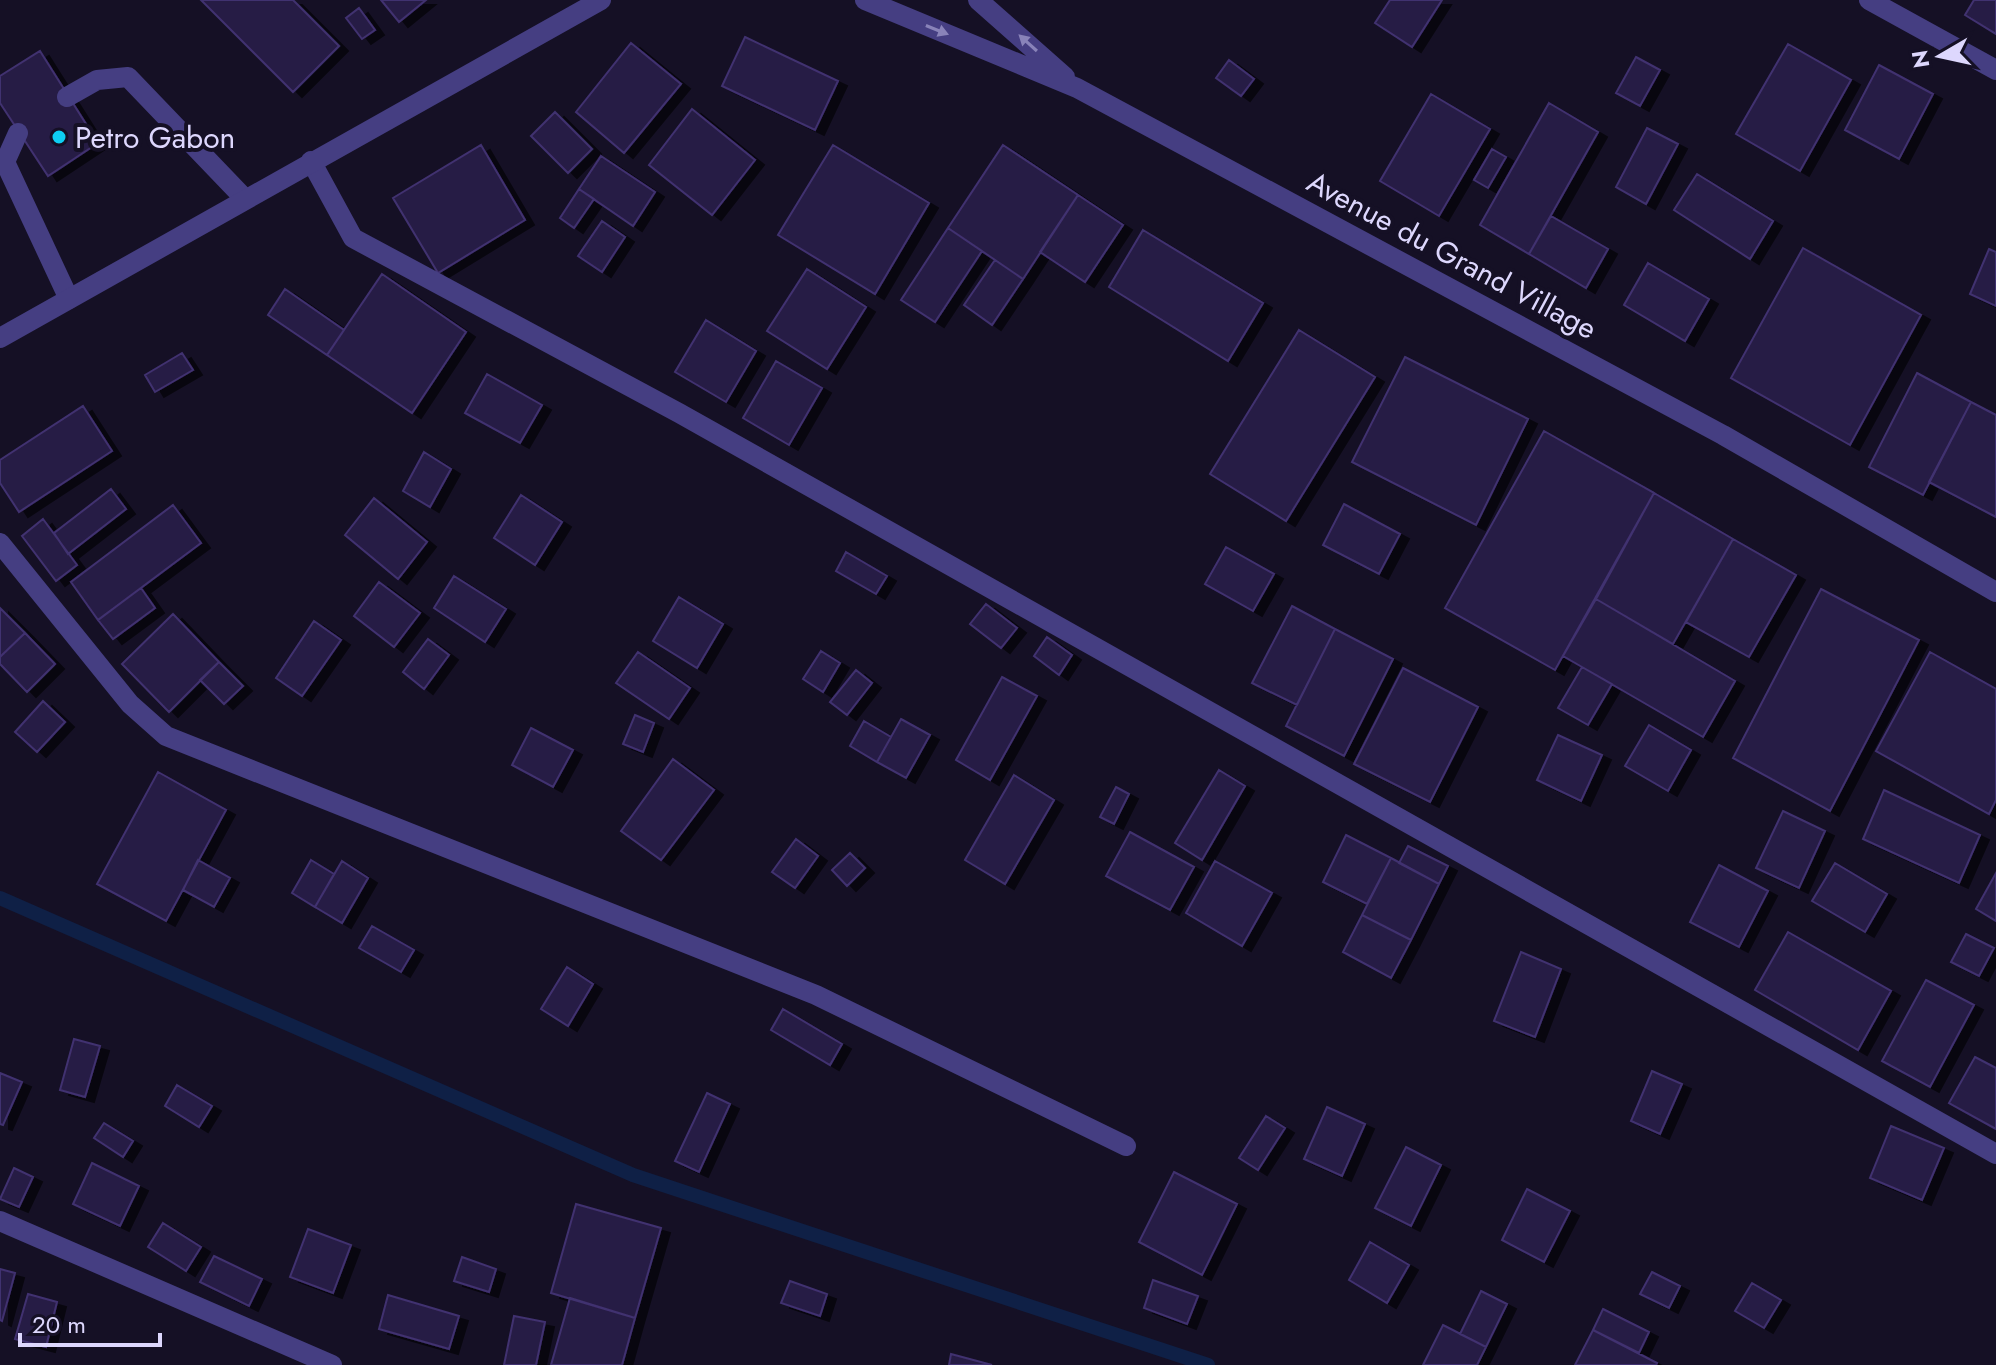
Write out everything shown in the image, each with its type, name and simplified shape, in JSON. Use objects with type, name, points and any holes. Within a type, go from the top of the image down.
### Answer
[{"type":"street","points":[[0,338],[601,0]]},
{"type":"street","name":"Avenue du Grand Village","points":[[865,0],[1077,88],[1723,435],[1996,592]]},
{"type":"street","points":[[978,0],[1077,88]]},
{"type":"street","points":[[1869,0],[1996,70]]},
{"type":"street","points":[[67,97],[97,80],[128,77],[245,199]]},
{"type":"street","points":[[18,133],[5,162],[69,299]]},
{"type":"street","points":[[311,161],[353,238],[679,413],[1996,1154]]},
{"type":"street","points":[[0,543],[130,704],[166,736],[816,995],[1126,1146]]},
{"type":"street","points":[[0,1221],[332,1365]]},
{"type":"building","points":[[201,0],[293,0],[339,46],[293,92]]},
{"type":"building","points":[[381,0],[426,0],[399,22]]},
{"type":"building","points":[[1390,0],[1442,0],[1412,47],[1375,23]]},
{"type":"building","points":[[1974,0],[1996,0],[1996,34],[1965,15]]},
{"type":"building","points":[[359,8],[375,30],[362,39],[346,18]]},
{"type":"building","points":[[745,37],[838,81],[815,130],[722,86]]},
{"type":"building","points":[[631,43],[681,84],[624,153],[576,112]]},
{"type":"building","points":[[1788,44],[1851,80],[1800,171],[1736,134]]},
{"type":"building","points":[[40,51],[98,143],[48,176],[0,103],[0,76]]},
{"type":"building","points":[[1636,57],[1660,70],[1640,106],[1616,93]]},
{"type":"building","points":[[1229,60],[1254,79],[1241,96],[1216,78]]},
{"type":"building","points":[[1879,65],[1933,94],[1899,159],[1845,130]]},
{"type":"building","points":[[1431,94],[1490,129],[1439,216],[1380,181]]},
{"type":"building","points":[[1549,103],[1598,132],[1529,254],[1480,225]]},
{"type":"building","points":[[692,109],[755,160],[712,215],[649,165]]},
{"type":"building","points":[[555,112],[592,149],[568,173],[531,136]]},
{"type":"building","points":[[1647,128],[1678,144],[1646,204],[1616,187]]},
{"type":"building","points":[[481,145],[525,220],[438,273],[393,198]]},
{"type":"building","points":[[833,145],[929,203],[875,294],[778,235]]},
{"type":"building","points":[[1003,145],[1078,195],[1023,279],[948,228]]},
{"type":"building","points":[[1492,149],[1506,157],[1488,188],[1474,180]]},
{"type":"building","points":[[601,156],[655,192],[633,226],[579,189]]},
{"type":"building","points":[[1697,174],[1773,221],[1750,259],[1674,210]]},
{"type":"building","points":[[579,189],[594,199],[574,228],[560,218]]},
{"type":"building","points":[[1078,195],[1123,225],[1085,282],[1040,252]]},
{"type":"building","points":[[1551,216],[1608,249],[1586,288],[1529,254]]},
{"type":"building","points":[[602,221],[625,237],[602,272],[578,256]]},
{"type":"building","points":[[948,228],[982,251],[935,322],[901,300]]},
{"type":"building","points":[[1143,230],[1263,303],[1228,361],[1109,287]]},
{"type":"building","points":[[1803,248],[1921,315],[1850,445],[1731,378]]},
{"type":"building","points":[[1989,249],[1996,252],[1996,306],[1970,294]]},
{"type":"building","points":[[995,260],[1023,279],[992,325],[964,305]]},
{"type":"building","points":[[1648,263],[1709,299],[1685,341],[1624,305]]},
{"type":"building","points":[[807,269],[866,307],[827,369],[767,331]]},
{"type":"building","points":[[382,274],[466,332],[412,413],[327,355]]},
{"type":"building","points":[[285,289],[344,330],[327,355],[268,315]]},
{"type":"building","points":[[706,320],[756,351],[726,402],[675,372]]},
{"type":"building","points":[[1299,330],[1375,377],[1286,521],[1210,474]]},
{"type":"building","points":[[182,353],[193,370],[155,392],[145,375]]},
{"type":"building","points":[[1405,357],[1528,419],[1476,525],[1352,462]]},
{"type":"building","points":[[776,361],[822,388],[789,445],[743,418]]},
{"type":"building","points":[[1917,373],[1971,402],[1923,495],[1869,467]]},
{"type":"building","points":[[487,374],[542,405],[520,443],[465,413]]},
{"type":"building","points":[[1971,402],[1996,415],[1996,517],[1929,482]]},
{"type":"building","points":[[83,406],[112,451],[19,512],[0,483],[0,460]]},
{"type":"building","points":[[1544,431],[1654,493],[1555,670],[1445,608]]},
{"type":"building","points":[[424,452],[451,469],[430,507],[403,491]]},
{"type":"building","points":[[111,489],[126,509],[68,554],[54,533]]},
{"type":"building","points":[[1654,493],[1733,539],[1673,644],[1596,599]]},
{"type":"building","points":[[521,495],[562,522],[535,565],[494,538]]},
{"type":"building","points":[[374,498],[427,542],[398,579],[345,535]]},
{"type":"building","points":[[1344,504],[1400,534],[1379,574],[1323,545]]},
{"type":"building","points":[[173,505],[201,543],[98,620],[71,582]]},
{"type":"building","points":[[43,519],[77,565],[56,581],[22,536]]},
{"type":"building","points":[[1733,539],[1796,575],[1749,657],[1686,622]]},
{"type":"building","points":[[1226,547],[1274,574],[1253,611],[1205,584]]},
{"type":"building","points":[[846,552],[887,576],[876,594],[836,571]]},
{"type":"building","points":[[454,576],[506,609],[485,642],[434,608]]},
{"type":"building","points":[[379,582],[420,613],[394,647],[354,616]]},
{"type":"building","points":[[141,588],[155,608],[113,639],[98,620]]},
{"type":"building","points":[[1821,589],[1919,640],[1830,811],[1733,758]]},
{"type":"building","points":[[679,597],[723,624],[697,668],[653,641]]},
{"type":"building","points":[[1596,599],[1735,681],[1703,737],[1563,656]]},
{"type":"building","points":[[986,604],[1017,628],[1001,648],[970,624]]},
{"type":"building","points":[[1292,606],[1335,629],[1297,705],[1252,683]]},
{"type":"building","points":[[0,608],[25,633],[0,657]]},
{"type":"building","points":[[173,614],[219,662],[169,712],[122,664]]},
{"type":"building","points":[[314,621],[341,640],[302,696],[276,678]]},
{"type":"building","points":[[1335,629],[1393,659],[1344,756],[1286,726]]},
{"type":"building","points":[[25,633],[55,664],[27,692],[0,664],[0,657]]},
{"type":"building","points":[[1047,637],[1072,655],[1059,675],[1034,656]]},
{"type":"building","points":[[428,639],[449,655],[424,689],[403,672]]},
{"type":"building","points":[[821,651],[840,663],[823,692],[803,679]]},
{"type":"building","points":[[638,652],[690,688],[669,719],[616,683]]},
{"type":"building","points":[[1930,652],[1996,689],[1996,800],[1989,814],[1876,751]]},
{"type":"building","points":[[219,662],[243,686],[224,704],[200,680]]},
{"type":"building","points":[[1582,667],[1612,684],[1588,725],[1558,708]]},
{"type":"building","points":[[1403,668],[1478,707],[1430,802],[1354,764]]},
{"type":"building","points":[[856,670],[872,683],[847,715],[830,702]]},
{"type":"building","points":[[1002,677],[1037,696],[990,780],[956,760]]},
{"type":"building","points":[[43,701],[65,722],[37,752],[15,732]]},
{"type":"building","points":[[635,715],[654,723],[643,752],[623,744]]},
{"type":"building","points":[[901,719],[930,735],[906,778],[877,762]]},
{"type":"building","points":[[864,721],[891,737],[877,762],[850,746]]},
{"type":"building","points":[[1649,725],[1691,750],[1668,791],[1625,766]]},
{"type":"building","points":[[531,728],[573,750],[553,787],[512,765]]},
{"type":"building","points":[[1558,735],[1602,755],[1581,801],[1537,780]]},
{"type":"building","points":[[673,759],[714,790],[661,860],[621,831]]},
{"type":"building","points":[[1219,770],[1245,786],[1202,860],[1175,843]]},
{"type":"building","points":[[158,772],[226,810],[166,921],[97,884]]},
{"type":"building","points":[[1014,775],[1054,800],[1005,884],[965,860]]},
{"type":"building","points":[[1116,787],[1129,794],[1114,824],[1100,817]]},
{"type":"building","points":[[1884,790],[1980,835],[1959,883],[1863,839]]},
{"type":"building","points":[[1783,811],[1825,831],[1799,888],[1756,868]]},
{"type":"building","points":[[1130,832],[1194,867],[1170,910],[1106,876]]},
{"type":"building","points":[[1346,835],[1391,858],[1367,904],[1323,882]]},
{"type":"building","points":[[796,839],[818,856],[795,888],[772,872]]},
{"type":"building","points":[[1408,846],[1448,866],[1439,884],[1399,863]]},
{"type":"building","points":[[850,853],[865,868],[847,886],[832,870]]},
{"type":"building","points":[[1391,858],[1439,884],[1411,940],[1362,915]]},
{"type":"building","points":[[198,860],[230,878],[214,907],[183,890]]},
{"type":"building","points":[[311,860],[334,874],[315,907],[292,893]]},
{"type":"building","points":[[342,861],[368,878],[342,923],[315,907]]},
{"type":"building","points":[[1215,861],[1272,893],[1242,946],[1186,913]]},
{"type":"building","points":[[1835,863],[1887,894],[1865,932],[1812,901]]},
{"type":"building","points":[[1719,865],[1768,891],[1739,947],[1690,922]]},
{"type":"building","points":[[1996,873],[1996,921],[1976,909]]},
{"type":"building","points":[[1362,915],[1411,940],[1391,978],[1343,952]]},
{"type":"building","points":[[372,926],[414,950],[401,972],[359,948]]},
{"type":"building","points":[[1788,932],[1891,991],[1858,1050],[1755,990]]},
{"type":"building","points":[[1966,934],[1994,948],[1979,976],[1951,962]]},
{"type":"building","points":[[1521,952],[1561,969],[1535,1037],[1494,1021]]},
{"type":"building","points":[[567,967],[593,984],[568,1026],[541,1009]]},
{"type":"building","points":[[1926,980],[1974,1005],[1930,1087],[1882,1061]]},
{"type":"building","points":[[783,1009],[842,1044],[830,1065],[771,1030]]},
{"type":"building","points":[[74,1039],[100,1046],[85,1097],[60,1090]]},
{"type":"building","points":[[1975,1057],[1996,1068],[1996,1129],[1949,1103]]},
{"type":"building","points":[[1652,1071],[1682,1084],[1660,1134],[1631,1121]]},
{"type":"building","points":[[0,1073],[22,1082],[3,1125],[0,1124]]},
{"type":"building","points":[[177,1085],[212,1106],[199,1127],[165,1106]]},
{"type":"building","points":[[707,1093],[730,1104],[699,1172],[675,1161]]},
{"type":"building","points":[[1327,1107],[1365,1124],[1342,1176],[1304,1159]]},
{"type":"building","points":[[1266,1116],[1285,1128],[1258,1170],[1239,1158]]},
{"type":"building","points":[[104,1123],[133,1141],[123,1157],[94,1138]]},
{"type":"building","points":[[1891,1126],[1944,1148],[1922,1200],[1870,1178]]},
{"type":"building","points":[[1406,1147],[1441,1165],[1411,1226],[1375,1208]]},
{"type":"building","points":[[92,1163],[139,1186],[120,1226],[73,1204]]},
{"type":"building","points":[[14,1168],[33,1177],[19,1207],[0,1199]]},
{"type":"building","points":[[1174,1172],[1237,1204],[1202,1275],[1139,1242]]},
{"type":"building","points":[[1527,1189],[1570,1211],[1544,1262],[1502,1240]]},
{"type":"building","points":[[576,1204],[661,1228],[635,1318],[551,1293]]},
{"type":"building","points":[[163,1223],[201,1247],[186,1271],[148,1247]]},
{"type":"building","points":[[308,1229],[351,1245],[333,1293],[290,1277]]},
{"type":"building","points":[[1370,1242],[1409,1265],[1387,1303],[1349,1280]]},
{"type":"building","points":[[214,1256],[262,1279],[249,1306],[200,1282]]},
{"type":"building","points":[[462,1257],[496,1269],[489,1292],[454,1281]]},
{"type":"building","points":[[0,1269],[15,1273],[2,1321],[0,1320]]},
{"type":"building","points":[[1652,1272],[1680,1286],[1669,1308],[1640,1294]]},
{"type":"building","points":[[1153,1280],[1198,1296],[1187,1324],[1144,1308]]},
{"type":"building","points":[[790,1281],[827,1294],[820,1316],[781,1303]]},
{"type":"building","points":[[1752,1283],[1781,1300],[1764,1328],[1735,1311]]},
{"type":"building","points":[[1481,1291],[1507,1304],[1486,1347],[1460,1334]]},
{"type":"building","points":[[28,1294],[57,1302],[46,1347],[15,1339]]},
{"type":"building","points":[[388,1295],[459,1316],[449,1349],[379,1329]]},
{"type":"building","points":[[570,1298],[635,1318],[622,1365],[551,1365]]},
{"type":"building","points":[[1603,1309],[1649,1332],[1639,1353],[1593,1330]]},
{"type":"building","points":[[514,1316],[545,1322],[536,1365],[504,1365]]},
{"type":"building","points":[[1443,1325],[1486,1347],[1477,1365],[1423,1365]]},
{"type":"building","points":[[1593,1330],[1657,1363],[1656,1365],[1575,1365]]},
{"type":"building","points":[[951,1354],[992,1365],[949,1365]]},
{"type":"waterway","points":[[0,898],[633,1175],[1208,1365]]},
{"type":"place","name":"Petro Gabon","points":[[59,137]]}]
